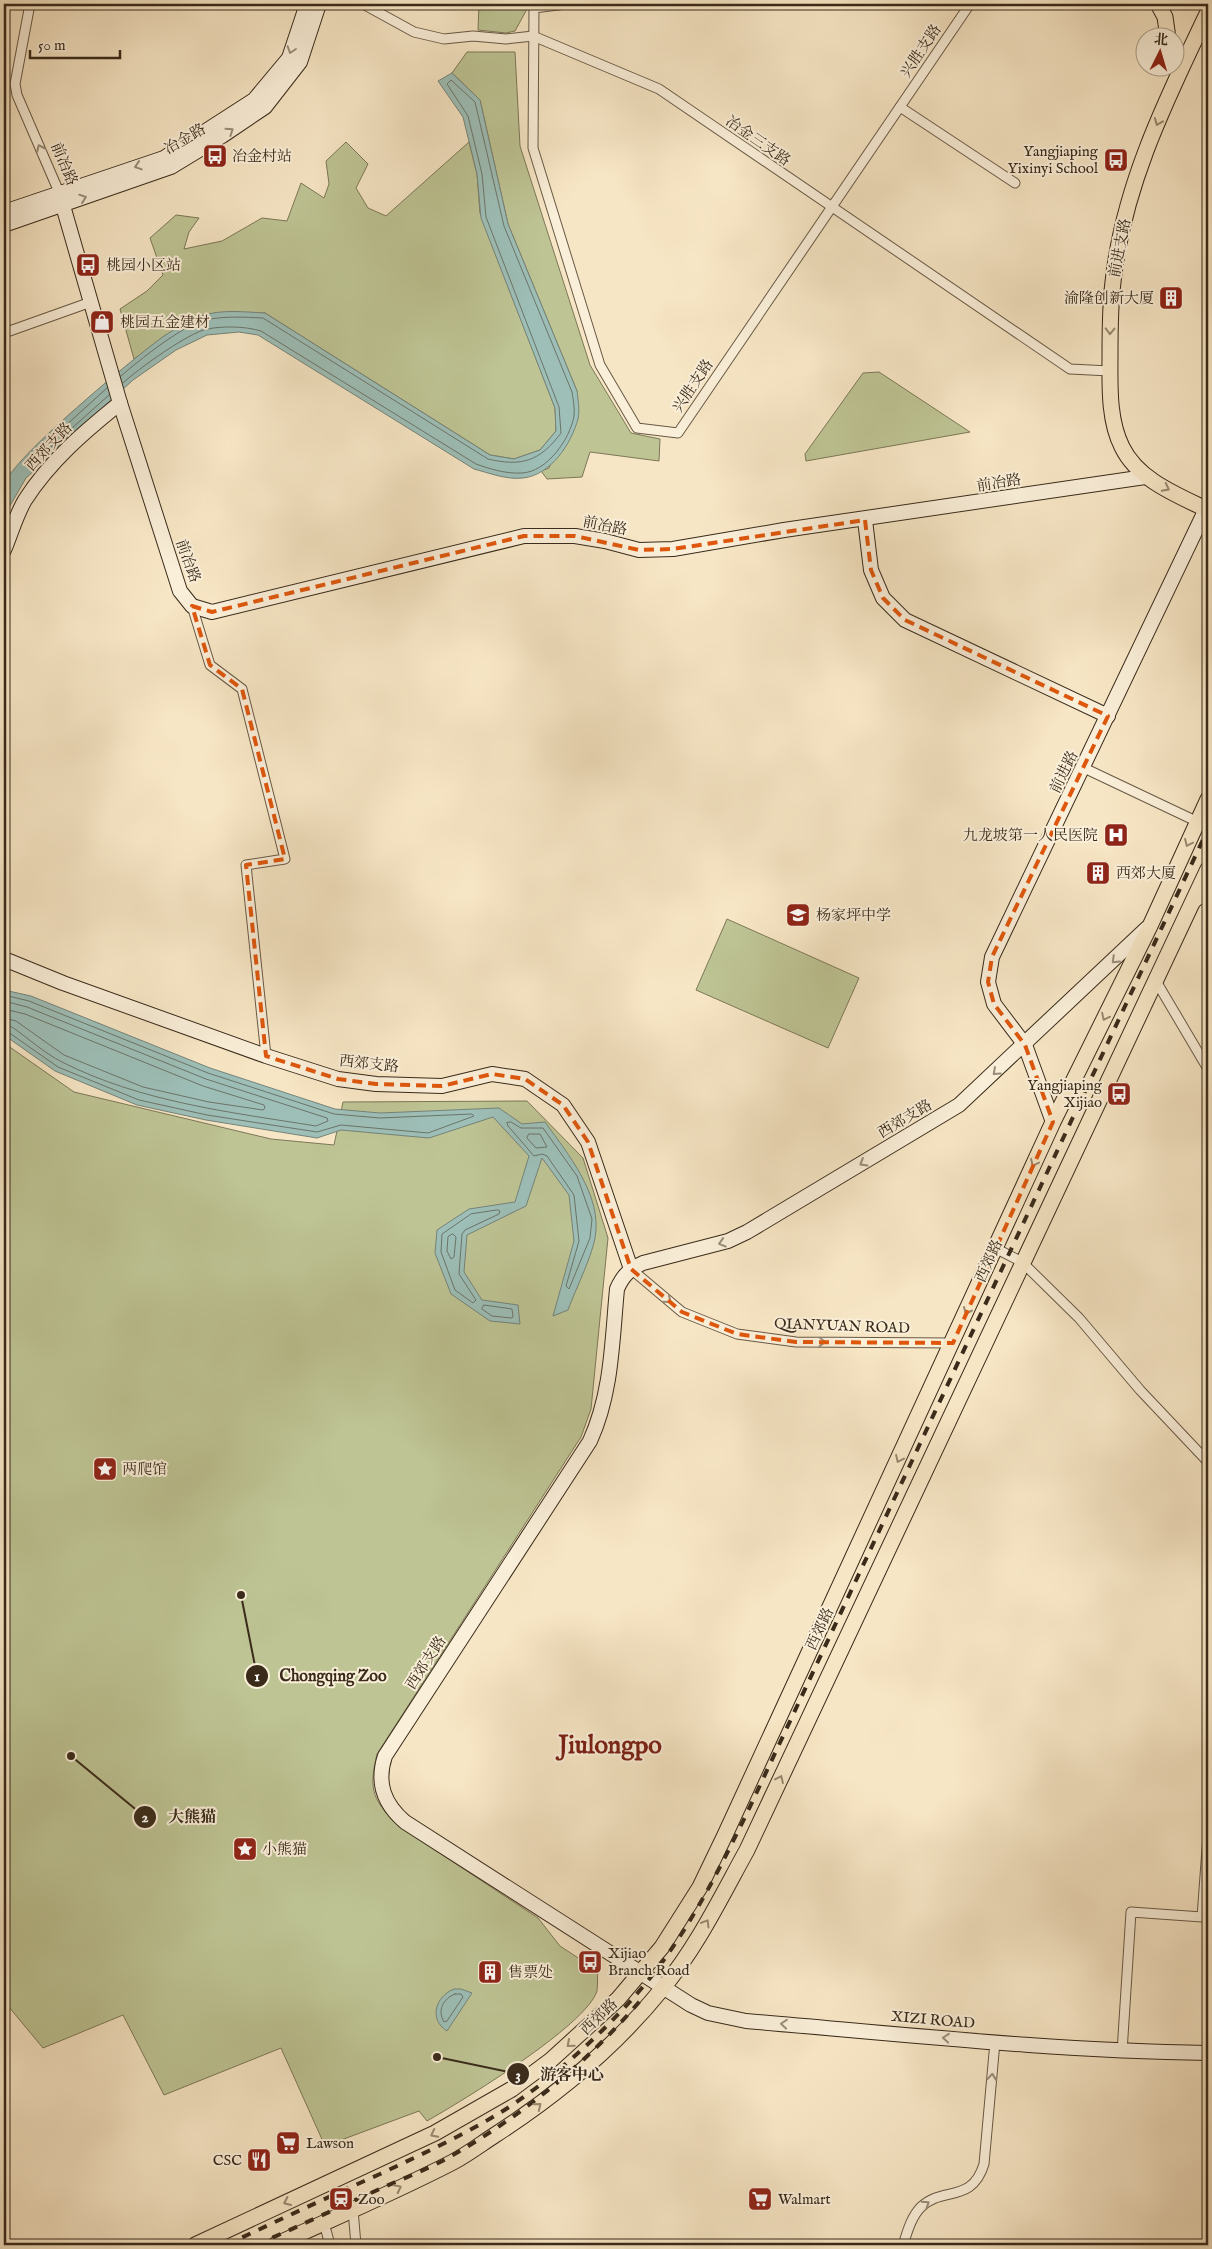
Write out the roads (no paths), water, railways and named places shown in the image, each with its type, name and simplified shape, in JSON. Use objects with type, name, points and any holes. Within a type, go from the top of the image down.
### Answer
[{"type":"main road","points":[[1158,4],[1165,17],[1167,28]]},
{"type":"main road","name":"前进支路","points":[[1208,14],[1169,94],[1140,167],[1119,244],[1113,282],[1110,371],[1112,419],[1122,448],[1145,477],[1208,510]]},
{"type":"main road","points":[[1169,94],[1170,78]]},
{"type":"main road","name":"西郊路","points":[[195,2245],[436,2133],[512,2089],[569,2046],[642,1973],[683,1916],[700,1887],[953,1343],[1053,1122],[1150,926],[1208,799]]},
{"type":"main road","name":"西郊路","points":[[275,2245],[455,2161],[528,2114],[595,2060],[664,1988],[704,1928],[746,1850],[1208,869]]},
{"type":"street","name":"前冶路","points":[[30,4],[15,84],[16,95],[61,198],[145,486],[180,591],[192,606],[212,612],[524,536],[575,536],[605,541],[639,550],[673,549],[784,530],[865,520],[1145,477]]},
{"type":"street","name":"冶金路","points":[[4,225],[61,198],[164,158],[254,100],[289,58],[307,4]]},
{"type":"street","name":"冶金路","points":[[4,212],[171,167],[222,136],[265,107],[300,62],[319,4]]},
{"type":"street","name":"冶金三支路","points":[[364,4],[414,32],[444,40],[473,36],[506,39],[533,36],[659,89],[831,208],[1070,369],[1110,371]]},
{"type":"street","points":[[533,36],[532,6],[566,4]]},
{"type":"street","name":"兴胜支路","points":[[533,36],[532,148],[600,365],[637,428],[678,433],[970,4]]},
{"type":"street","points":[[900,106],[1015,183]]},
{"type":"street","points":[[4,333],[91,302]]},
{"type":"street","name":"西郊支路","points":[[4,550],[24,502],[46,472],[78,437],[120,403]]},
{"type":"street","name":"前进路","points":[[1053,1122],[1025,1046],[994,1004],[988,982],[992,957],[1208,510]]},
{"type":"street","points":[[865,520],[871,570],[882,598],[905,620],[1108,716]]},
{"type":"street","points":[[192,606],[210,665],[242,689],[285,859],[246,865],[266,1056]]},
{"type":"street","points":[[1084,768],[1198,822]]},
{"type":"street","points":[[1193,902],[1208,889]]},
{"type":"street","name":"西郊支路","points":[[664,1988],[405,1822],[388,1805],[383,1792],[380,1779],[385,1756],[590,1441],[600,1421],[609,1376],[617,1289],[622,1278],[631,1269],[659,1258],[728,1241],[747,1232],[959,1105],[1025,1046],[1150,926]]},
{"type":"street","name":"西郊支路","points":[[4,959],[63,983],[266,1056],[338,1079],[376,1084],[442,1086],[492,1074],[525,1079],[563,1106],[588,1142],[631,1269]]},
{"type":"street","points":[[1156,981],[1208,1069]]},
{"type":"street","points":[[995,1248],[1022,1262],[1079,1318],[1140,1390],[1208,1462]]},
{"type":"street","name":"QIANYUAN ROAD","points":[[631,1269],[682,1312],[737,1334],[796,1342],[953,1343]]},
{"type":"street","points":[[1122,2052],[1131,1912],[1202,1917],[1208,1835]]},
{"type":"street","name":"XIZI ROAD","points":[[664,1988],[691,2005],[728,2018],[1122,2052],[1208,2053]]},
{"type":"street","points":[[903,2245],[914,2216],[920,2207],[928,2201],[962,2192],[980,2176],[984,2164],[995,2042]]},
{"type":"street","points":[[353,2210],[356,2245]]},
{"type":"street","points":[[324,2223],[330,2245]]},
{"type":"water","points":[[452,73],[480,100],[508,224],[577,391],[579,412],[575,429],[565,448],[551,465],[533,476],[523,478],[498,476],[474,469],[258,335],[239,332],[207,335],[176,350],[133,380],[26,478],[4,516],[4,485],[28,453],[76,408],[164,336],[192,320],[217,312],[265,313],[490,455],[514,459],[540,450],[556,431],[555,408],[481,218],[477,174],[463,117],[438,81]]},
{"type":"water","points":[[4,990],[31,996],[210,1068],[335,1109],[380,1113],[499,1108],[522,1124],[545,1122],[582,1176],[594,1207],[596,1222],[595,1238],[590,1255],[568,1310],[553,1316],[574,1241],[569,1195],[542,1158],[526,1206],[467,1235],[464,1272],[482,1300],[518,1305],[520,1324],[490,1321],[451,1294],[435,1253],[437,1230],[469,1209],[515,1202],[529,1156],[493,1117],[429,1138],[341,1130],[317,1138],[206,1120],[137,1105],[55,1071],[4,1035]]},
{"type":"water","points":[[454,1989],[461,1989],[472,1993],[447,2031],[438,2020],[437,2008],[443,1997]]},
{"type":"railway","points":[[226,2245],[440,2146],[518,2101],[561,2068],[602,2031],[639,1992],[668,1954],[705,1895],[747,1813],[1208,829]]},
{"type":"railway","points":[[256,2245],[446,2159],[474,2143],[527,2106],[578,2065],[645,1995]]},
{"type":"place","name":"冶金村站","points":[[215,156]]},
{"type":"place","name":"Yangjiaping Yixinyi School","points":[[1116,160]]},
{"type":"place","name":"桃园小区站","points":[[88,265]]},
{"type":"place","name":"渝隆创新大厦","points":[[1171,298]]},
{"type":"place","name":"桃园五金建材","points":[[102,322]]},
{"type":"place","name":"九龙坡第一人民医院","points":[[1116,835]]},
{"type":"place","name":"西郊大厦","points":[[1098,873]]},
{"type":"place","name":"杨家坪中学","points":[[798,915]]},
{"type":"place","name":"Yangjiaping Xijiao","points":[[1119,1094]]},
{"type":"place","name":"两爬馆","points":[[105,1469]]},
{"type":"place","name":"Chongqing Zoo","points":[[241,1595]]},
{"type":"place","name":"大熊猫","points":[[71,1756]]},
{"type":"place","name":"小熊猫","points":[[245,1849]]},
{"type":"place","name":"Xijiao Branch Road","points":[[590,1962]]},
{"type":"place","name":"售票处","points":[[490,1972]]},
{"type":"place","name":"游客中心","points":[[437,2057]]},
{"type":"place","name":"Lawson","points":[[288,2143]]},
{"type":"place","name":"CSC","points":[[259,2160]]},
{"type":"place","name":"Zoo","points":[[341,2199]]},
{"type":"place","name":"Walmart","points":[[760,2199]]},
{"type":"district","name":"Jiulongpo","points":[[610,1746]]}]
